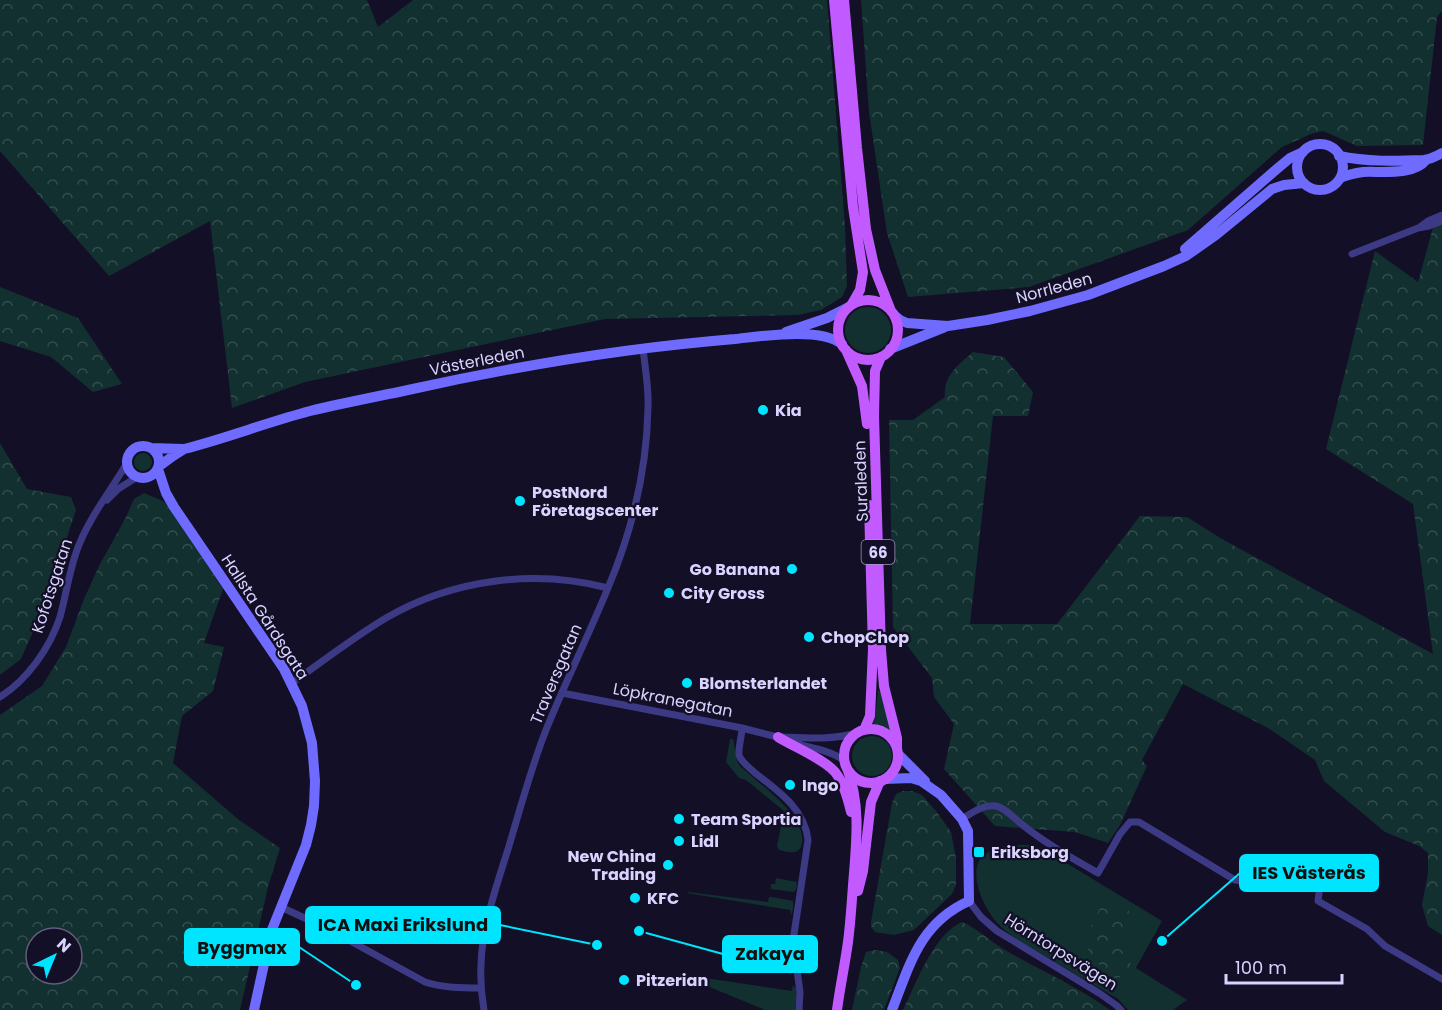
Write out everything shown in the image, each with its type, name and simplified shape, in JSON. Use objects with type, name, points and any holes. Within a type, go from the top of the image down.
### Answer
[{"type":"main road","name":"66","points":[[834,0],[853,207],[863,272],[860,290],[838,325],[839,336],[844,347]]},
{"type":"main road","name":"66","points":[[844,0],[866,229],[875,270],[898,326],[896,341],[886,353]]},
{"type":"main road","points":[[850,306],[862,300],[873,300],[883,304],[893,314]]},
{"type":"main road","points":[[844,347],[860,358],[870,359],[886,353]]},
{"type":"main road","name":"Suraleden","points":[[844,347],[862,386],[867,416],[873,649],[870,716],[860,732]]},
{"type":"main road","name":"Suraleden","points":[[886,353],[875,372],[874,416],[881,650],[884,686],[897,738],[897,751]]},
{"type":"main road","points":[[850,921],[863,871],[871,802],[882,780],[895,769],[898,761],[897,751],[891,737],[874,729],[860,732]]},
{"type":"main road","name":"66","points":[[846,765],[845,750],[848,743],[860,732]]},
{"type":"main road","points":[[778,737],[830,766],[843,786],[850,810],[853,846],[850,921]]},
{"type":"main road","points":[[846,765],[860,780],[868,782],[882,780]]},
{"type":"main road","points":[[837,1010],[850,921],[857,847],[853,783],[846,765]]},
{"type":"street","points":[[1322,145],[1332,148],[1339,156],[1342,167],[1340,178],[1334,185],[1321,190],[1312,189],[1304,183],[1298,173],[1300,156],[1312,146],[1322,145]]},
{"type":"street","name":"Norrleden","points":[[1164,266],[1290,158],[1303,152]]},
{"type":"street","points":[[1339,156],[1385,161],[1426,160],[1442,153]]},
{"type":"street","points":[[1340,178],[1363,172],[1412,169],[1421,166],[1426,160]]},
{"type":"street","name":"Norrleden","points":[[886,353],[948,326],[1030,311],[1088,295],[1164,266],[1186,256],[1272,189],[1304,183]]},
{"type":"street","points":[[1418,228],[1442,215]]},
{"type":"street","points":[[1352,254],[1442,221]]},
{"type":"street","name":"Västerleden","points":[[782,334],[826,318],[850,306]]},
{"type":"street","name":"Norrleden","points":[[893,314],[900,321],[908,323],[948,326]]},
{"type":"street","name":"Västerleden","points":[[158,468],[184,449],[294,416],[498,371],[643,348],[782,334],[819,335],[833,338],[844,347]]},
{"type":"street","name":"Traversgatan","points":[[484,1010],[481,988],[481,953],[488,915],[547,726],[608,588],[628,531],[642,469],[647,434],[649,406],[643,348]]},
{"type":"street","points":[[141,446],[151,448],[158,455],[158,468],[147,478],[138,477],[130,472],[127,463],[128,456],[134,449],[141,446]]},
{"type":"street","name":"Västerleden","points":[[151,448],[184,449]]},
{"type":"street","name":"Kofotsgatan","points":[[0,698],[25,675],[50,640],[59,620],[77,552],[87,527],[127,463]]},
{"type":"street","name":"Hallsta Gårdsgata","points":[[158,468],[166,493],[292,683],[304,712],[312,743],[315,793],[309,835],[272,932],[254,1010]]},
{"type":"street","name":"Kofotsgatan","points":[[101,506],[118,489],[138,477]]},
{"type":"street","name":"Hallsta Gårdsgata","points":[[138,477],[166,493]]},
{"type":"street","points":[[292,683],[387,618],[421,601],[452,590],[486,582],[521,579],[574,581],[608,588]]},
{"type":"street","name":"Löpkranegatan","points":[[562,693],[778,737],[820,749],[838,757],[846,765]]},
{"type":"street","points":[[742,728],[740,758],[796,808],[806,827],[807,840],[793,941],[800,992],[799,1010]]},
{"type":"street","name":"Löpkranegatan","points":[[778,737],[823,739],[860,732]]},
{"type":"street","points":[[892,1010],[925,935],[944,914],[969,901],[968,831],[962,819],[947,801],[897,751]]},
{"type":"street","points":[[882,780],[911,778],[932,788]]},
{"type":"street","points":[[962,819],[983,807],[996,806],[1006,810],[1043,841],[1098,873],[1120,834],[1130,822],[1139,822],[1235,880],[1244,881],[1272,859],[1280,858],[1320,884],[1318,901],[1367,929],[1385,946],[1442,979]]},
{"type":"street","name":"Hörntorpsvägen","points":[[969,901],[981,917],[997,931],[1099,993],[1121,1010]]},
{"type":"street","points":[[281,907],[332,931],[425,982],[440,987],[481,988]]},
{"type":"green space","points":[[0,0],[367,0],[378,27],[413,0],[827,0],[845,226],[847,286],[842,297],[821,310],[798,315],[605,319],[305,382],[232,408],[210,221],[109,276],[0,151]]},
{"type":"green space","points":[[861,0],[1442,0],[1442,11],[1437,17],[1423,145],[1357,146],[1323,131],[1311,134],[1282,147],[1188,230],[1029,287],[908,297],[887,233],[869,112]]},
{"type":"green space","points":[[1442,221],[1442,935],[1428,926],[1422,905],[1428,873],[1428,853],[1419,846],[1385,832],[1324,781],[1315,760],[1268,728],[1183,684],[1142,760],[1147,766],[1120,825],[1108,843],[1075,832],[995,826],[944,769],[954,724],[934,697],[932,678],[893,627],[889,420],[913,420],[945,397],[949,377],[957,366],[973,352],[1004,357],[1033,392],[1028,416],[993,416],[970,624],[1057,624],[1140,516],[1187,517],[1222,539],[1433,654],[1413,504],[1326,449],[1375,251],[1418,282],[1434,224]]},
{"type":"green space","points":[[0,287],[78,318],[122,384],[93,392],[51,357],[0,341]]},
{"type":"green space","points":[[868,307],[884,314],[891,330],[884,346],[868,353],[852,346],[845,330],[852,314]]},
{"type":"green space","points":[[0,443],[27,489],[71,497],[76,510],[45,604],[21,659],[0,675]]},
{"type":"green space","points":[[143,453],[149,456],[152,462],[149,468],[143,471],[137,468],[134,462],[137,456]]},
{"type":"green space","points":[[144,493],[165,502],[223,589],[204,643],[224,647],[213,691],[182,716],[173,763],[239,820],[280,848],[268,887],[240,1010],[0,1010],[0,715],[42,686],[66,647],[99,566],[134,499]]},
{"type":"green space","points":[[878,690],[880,691],[891,731],[873,724]]},
{"type":"green space","points":[[872,736],[886,742],[892,756],[886,770],[872,776],[858,770],[852,756],[858,742]]},
{"type":"green space","points":[[730,739],[733,739],[739,765],[779,800],[797,821],[802,843],[799,850],[790,852],[779,850],[777,846],[784,811],[746,780],[739,778],[726,762]]},
{"type":"green space","points":[[912,791],[922,795],[951,832],[956,858],[956,885],[952,894],[914,930],[894,935],[875,932],[871,927],[871,922],[892,803],[896,794]]},
{"type":"green space","points":[[1008,845],[1032,845],[1045,850],[1162,921],[1136,968],[1187,1000],[1173,1010],[1128,1010],[1118,999],[1001,927],[990,914],[982,898],[976,873],[983,856]]},
{"type":"green space","points":[[776,878],[797,882],[796,890],[793,892],[771,889],[771,884],[775,884]]},
{"type":"green space","points":[[688,892],[768,902],[769,897],[772,897],[793,901],[793,910],[791,915],[790,910]]},
{"type":"green space","points":[[1109,901],[1120,903],[1129,911],[1124,939],[1131,967],[1125,976],[1115,978],[1096,961],[1085,940],[1101,906]]},
{"type":"green space","points":[[962,922],[1005,950],[1072,986],[1110,1010],[903,1010],[934,948],[952,928]]},
{"type":"green space","points":[[875,950],[887,952],[898,960],[900,968],[884,1010],[852,1010],[866,952]]},
{"type":"green space","points":[[678,974],[792,991],[793,985],[797,989],[795,1010],[765,1010]]},
{"type":"place","name":"Kia","points":[[763,410]]},
{"type":"place","name":"PostNord Företagscenter","points":[[520,501]]},
{"type":"place","name":"Go Banana","points":[[792,569]]},
{"type":"place","name":"City Gross","points":[[669,593]]},
{"type":"place","name":"ChopChop","points":[[809,637]]},
{"type":"place","name":"Blomsterlandet","points":[[687,683]]},
{"type":"place","name":"Ingo","points":[[790,785]]},
{"type":"place","name":"Team Sportia","points":[[679,819]]},
{"type":"place","name":"Lidl","points":[[679,841]]},
{"type":"place","name":"Eriksborg","points":[[979,852]]},
{"type":"place","name":"New China Trading","points":[[668,865]]},
{"type":"place","name":"KFC","points":[[635,898]]},
{"type":"place","name":"Zakaya","points":[[639,931]]},
{"type":"place","name":"IES Västerås","points":[[1162,941]]},
{"type":"place","name":"ICA Maxi Erikslund","points":[[597,945]]},
{"type":"place","name":"Pitzerian","points":[[624,980]]},
{"type":"place","name":"Byggmax","points":[[356,985]]}]
